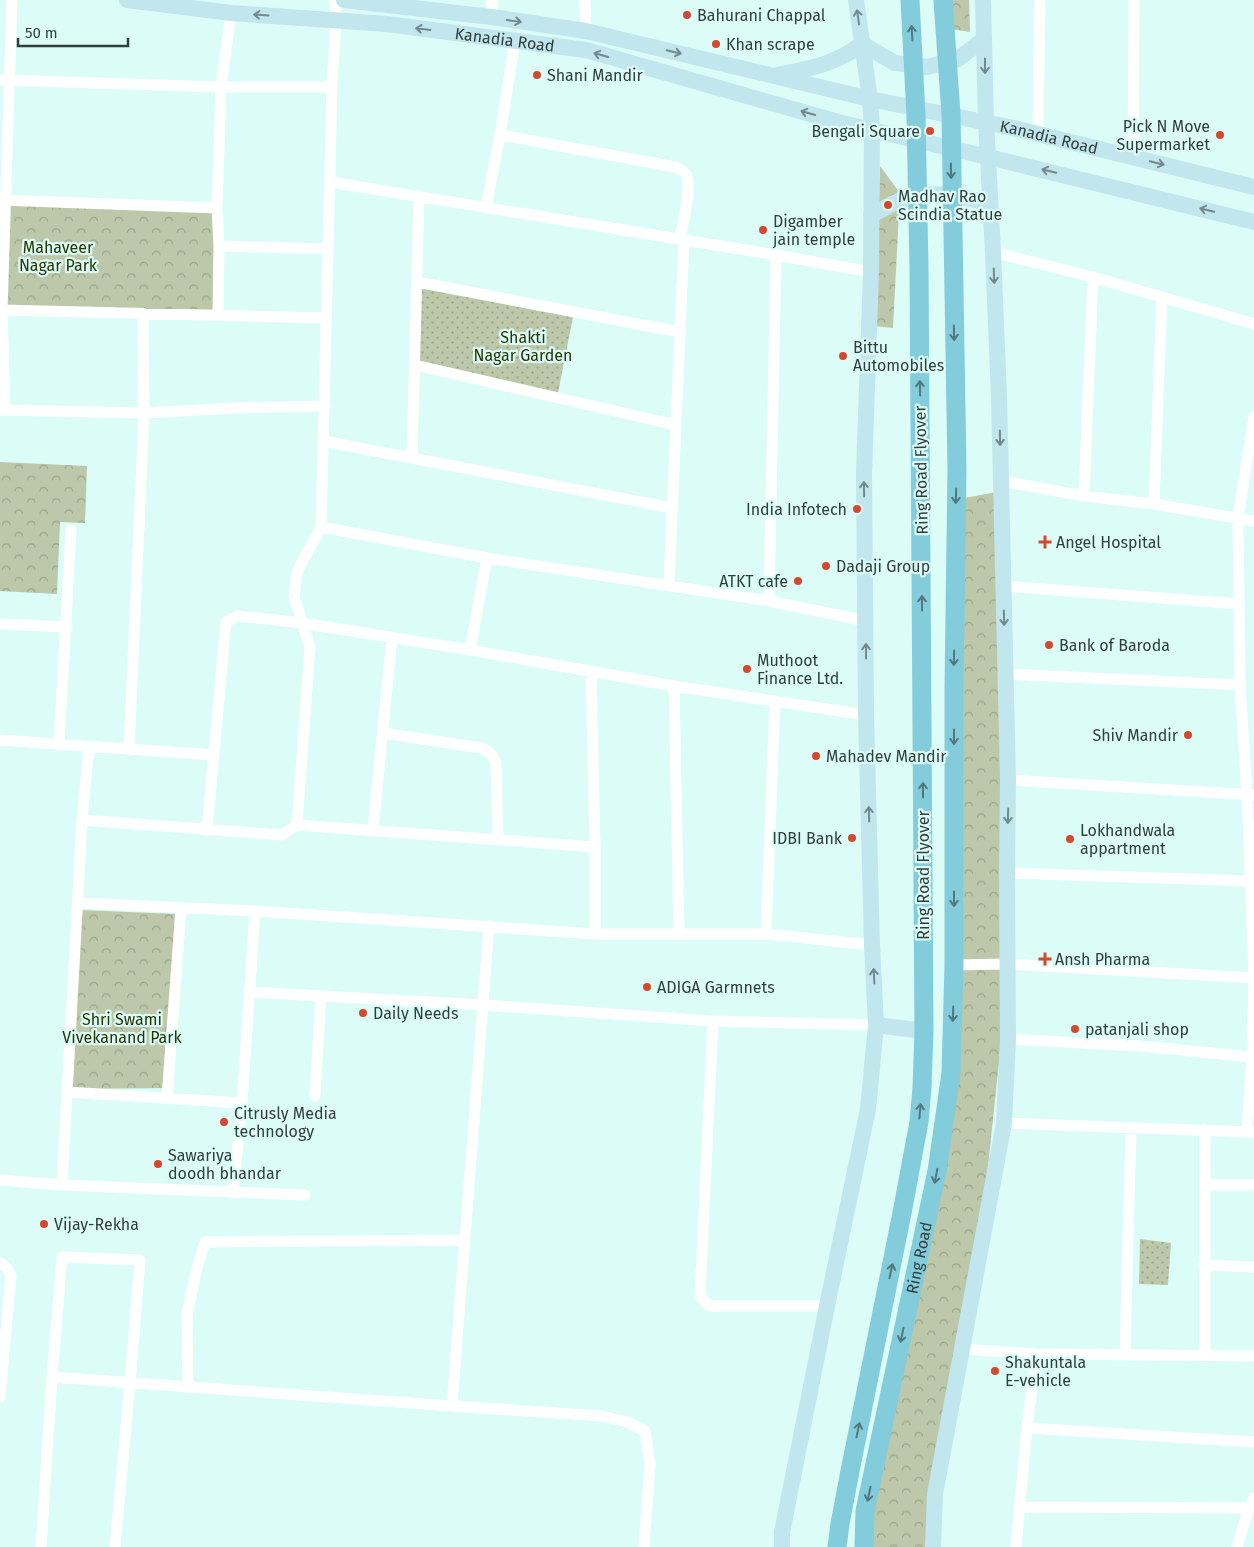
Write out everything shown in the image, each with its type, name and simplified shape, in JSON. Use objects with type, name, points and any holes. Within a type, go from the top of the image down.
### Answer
[{"type":"main road","name":"Ring Road Flyover","points":[[910,0],[916,116],[923,687],[924,1031]]},
{"type":"main road","name":"Ring Road Flyover","points":[[942,0],[950,114],[957,469],[954,688],[954,966]]},
{"type":"main road","name":"Ring Road","points":[[864,1547],[867,1502],[937,1171],[950,1080],[954,966]]},
{"type":"main road","name":"Ring Road","points":[[837,1547],[848,1480],[919,1122],[924,1031]]},
{"type":"street","points":[[12,0],[4,80],[2,410],[144,413],[324,406]]},
{"type":"street","name":"Kanadia Road","points":[[127,0],[231,13],[387,24],[586,50],[872,130],[988,156],[1254,222]]},
{"type":"street","points":[[297,825],[310,646],[294,598],[297,572],[321,527],[332,88],[336,20],[335,0]]},
{"type":"street","name":"Kanadia Road","points":[[344,0],[492,17],[586,31],[870,100],[986,122],[1254,187]]},
{"type":"street","points":[[492,0],[492,17]]},
{"type":"street","points":[[585,0],[586,31]]},
{"type":"street","points":[[782,1547],[782,1532],[826,1306],[868,1109],[876,1025],[866,715],[864,472],[872,130],[870,100],[856,0]]},
{"type":"street","points":[[933,1547],[935,1494],[1004,1123],[1008,1039],[1008,780],[1004,586],[994,252],[986,122],[983,0]]},
{"type":"street","points":[[1038,134],[1040,0]]},
{"type":"street","points":[[1133,158],[1134,0]]},
{"type":"street","points":[[218,315],[219,246],[217,208],[221,87],[231,13]]},
{"type":"street","points":[[862,44],[895,63],[927,67],[958,59],[984,39]]},
{"type":"street","points":[[486,208],[515,41]]},
{"type":"street","points":[[773,76],[825,64],[847,55],[862,44]]},
{"type":"street","points":[[4,80],[221,87],[332,88]]},
{"type":"street","points":[[500,135],[675,167],[684,171],[687,176],[688,190],[682,240],[669,585]]},
{"type":"street","points":[[330,182],[870,272]]},
{"type":"street","points":[[871,215],[899,201],[932,193],[967,197],[990,204]]},
{"type":"street","points":[[412,457],[419,196]]},
{"type":"street","points":[[3,200],[217,208]]},
{"type":"street","points":[[219,246],[328,248]]},
{"type":"street","points":[[994,252],[1093,277],[1254,324]]},
{"type":"street","points":[[770,601],[776,255]]},
{"type":"street","points":[[1084,496],[1093,277]]},
{"type":"street","points":[[417,282],[680,332]]},
{"type":"street","points":[[1154,504],[1162,297]]},
{"type":"street","points":[[2,310],[326,318]]},
{"type":"street","points":[[129,750],[144,413],[143,313]]},
{"type":"street","points":[[414,365],[676,425]]},
{"type":"street","points":[[1004,1123],[1250,1132],[1254,978],[1250,881],[1250,795],[1240,686],[1238,518],[1254,420]]},
{"type":"street","points":[[324,441],[672,508]]},
{"type":"street","points":[[1001,481],[1084,496],[1154,504],[1254,521]]},
{"type":"street","points":[[321,527],[487,558],[770,601],[866,621]]},
{"type":"street","points":[[59,745],[71,530]]},
{"type":"street","points":[[470,650],[487,558]]},
{"type":"street","points":[[1004,586],[1239,604]]},
{"type":"street","points":[[207,830],[226,622],[237,616],[302,623],[674,686],[866,715]]},
{"type":"street","points":[[0,624],[67,627]]},
{"type":"street","points":[[373,830],[392,638]]},
{"type":"street","points":[[591,672],[595,934]]},
{"type":"street","points":[[1006,674],[1240,686]]},
{"type":"street","points":[[674,686],[678,933]]},
{"type":"street","points":[[766,934],[775,702]]},
{"type":"street","points":[[383,732],[481,748],[489,751],[494,756],[496,763],[498,840]]},
{"type":"street","points":[[0,740],[213,755]]},
{"type":"street","points":[[62,1185],[82,820],[89,747]]},
{"type":"street","points":[[1008,780],[1250,795]]},
{"type":"street","points":[[82,820],[282,835],[297,825],[595,847]]},
{"type":"street","points":[[1007,873],[1250,881]]},
{"type":"street","points":[[78,903],[255,911],[595,934],[766,934],[872,945]]},
{"type":"street","points":[[167,1098],[180,908]]},
{"type":"street","points":[[233,1193],[242,1102],[255,911]]},
{"type":"street","points":[[452,1406],[489,926]]},
{"type":"street","points":[[954,966],[1007,964],[1254,978]]},
{"type":"street","points":[[250,992],[483,1005],[713,1021],[876,1025],[924,1031]]},
{"type":"street","points":[[315,1096],[321,996]]},
{"type":"street","points":[[713,1021],[700,1296],[710,1306],[826,1306]]},
{"type":"street","points":[[1008,1039],[1140,1046],[1252,1057]]},
{"type":"street","points":[[67,1092],[242,1102]]},
{"type":"street","points":[[1124,1355],[1131,1129]]},
{"type":"street","points":[[1205,1130],[1205,1355]]},
{"type":"street","points":[[0,1180],[62,1185],[305,1195]]},
{"type":"street","points":[[1205,1185],[1254,1185]]},
{"type":"street","points":[[188,1388],[187,1314],[205,1242],[465,1240]]},
{"type":"street","points":[[41,1547],[62,1256],[140,1260],[115,1547]]},
{"type":"street","points":[[0,1263],[7,1268],[11,1276],[0,1397]]},
{"type":"street","points":[[1204,1265],[1254,1267]]},
{"type":"street","points":[[962,1349],[1036,1354],[1254,1356]]},
{"type":"street","points":[[1016,1547],[1036,1354]]},
{"type":"street","points":[[52,1377],[602,1416],[627,1422],[645,1431],[650,1464],[644,1547]]},
{"type":"street","points":[[1027,1428],[1254,1442]]},
{"type":"street","points":[[1020,1507],[1252,1503],[1237,1547]]},
{"type":"green space","points":[[947,0],[969,0],[970,32],[951,29]]},
{"type":"green space","points":[[880,166],[900,193],[893,328],[875,326]]},
{"type":"green space","name":"Mahaveer Nagar Park","points":[[6,200],[217,208],[218,315],[2,310]]},
{"type":"green space","name":"Shakti Nagar Garden","points":[[417,282],[574,312],[557,398],[415,365]]},
{"type":"green space","points":[[0,462],[87,466],[85,523],[60,522],[57,594],[0,591]]},
{"type":"green space","points":[[1002,491],[1013,929],[983,1214],[929,1547],[869,1547],[882,1430],[951,1073],[948,501]]},
{"type":"green space","name":"Shri Swami Vivekanand Park","points":[[80,910],[178,914],[172,1088],[65,1089]]},
{"type":"green space","points":[[1140,1239],[1171,1243],[1168,1285],[1139,1284]]},
{"type":"place","name":"Bahurani Chappal","points":[[687,15]]},
{"type":"place","name":"Khan scrape","points":[[716,44]]},
{"type":"place","name":"Shani Mandir","points":[[537,75]]},
{"type":"place","name":"Bengali Square","points":[[930,131]]},
{"type":"place","name":"Pick N Move Supermarket","points":[[1220,135]]},
{"type":"place","name":"Madhav Rao Scindia Statue","points":[[888,205]]},
{"type":"place","name":"Digamber jain temple","points":[[763,230]]},
{"type":"place","name":"Bittu Automobiles","points":[[843,356]]},
{"type":"place","name":"India Infotech","points":[[857,509]]},
{"type":"place","name":"Angel Hospital","points":[[1045,542]]},
{"type":"place","name":"Dadaji Group","points":[[826,566]]},
{"type":"place","name":"ATKT cafe","points":[[798,581]]},
{"type":"place","name":"Bank of Baroda","points":[[1049,645]]},
{"type":"place","name":"Muthoot Finance Ltd.","points":[[747,669]]},
{"type":"place","name":"Shiv Mandir","points":[[1188,735]]},
{"type":"place","name":"Mahadev Mandir","points":[[816,756]]},
{"type":"place","name":"IDBI Bank","points":[[852,838]]},
{"type":"place","name":"Lokhandwala appartment","points":[[1070,839]]},
{"type":"place","name":"Ansh Pharma","points":[[1045,959]]},
{"type":"place","name":"ADIGA Garmnets","points":[[647,987]]},
{"type":"place","name":"Daily Needs","points":[[363,1013]]},
{"type":"place","name":"patanjali shop","points":[[1075,1029]]},
{"type":"place","name":"Citrusly Media technology","points":[[224,1122]]},
{"type":"place","name":"Sawariya doodh bhandar","points":[[158,1164]]},
{"type":"place","name":"Vijay-Rekha","points":[[44,1224]]},
{"type":"place","name":"Shakuntala E-vehicle","points":[[995,1371]]}]
